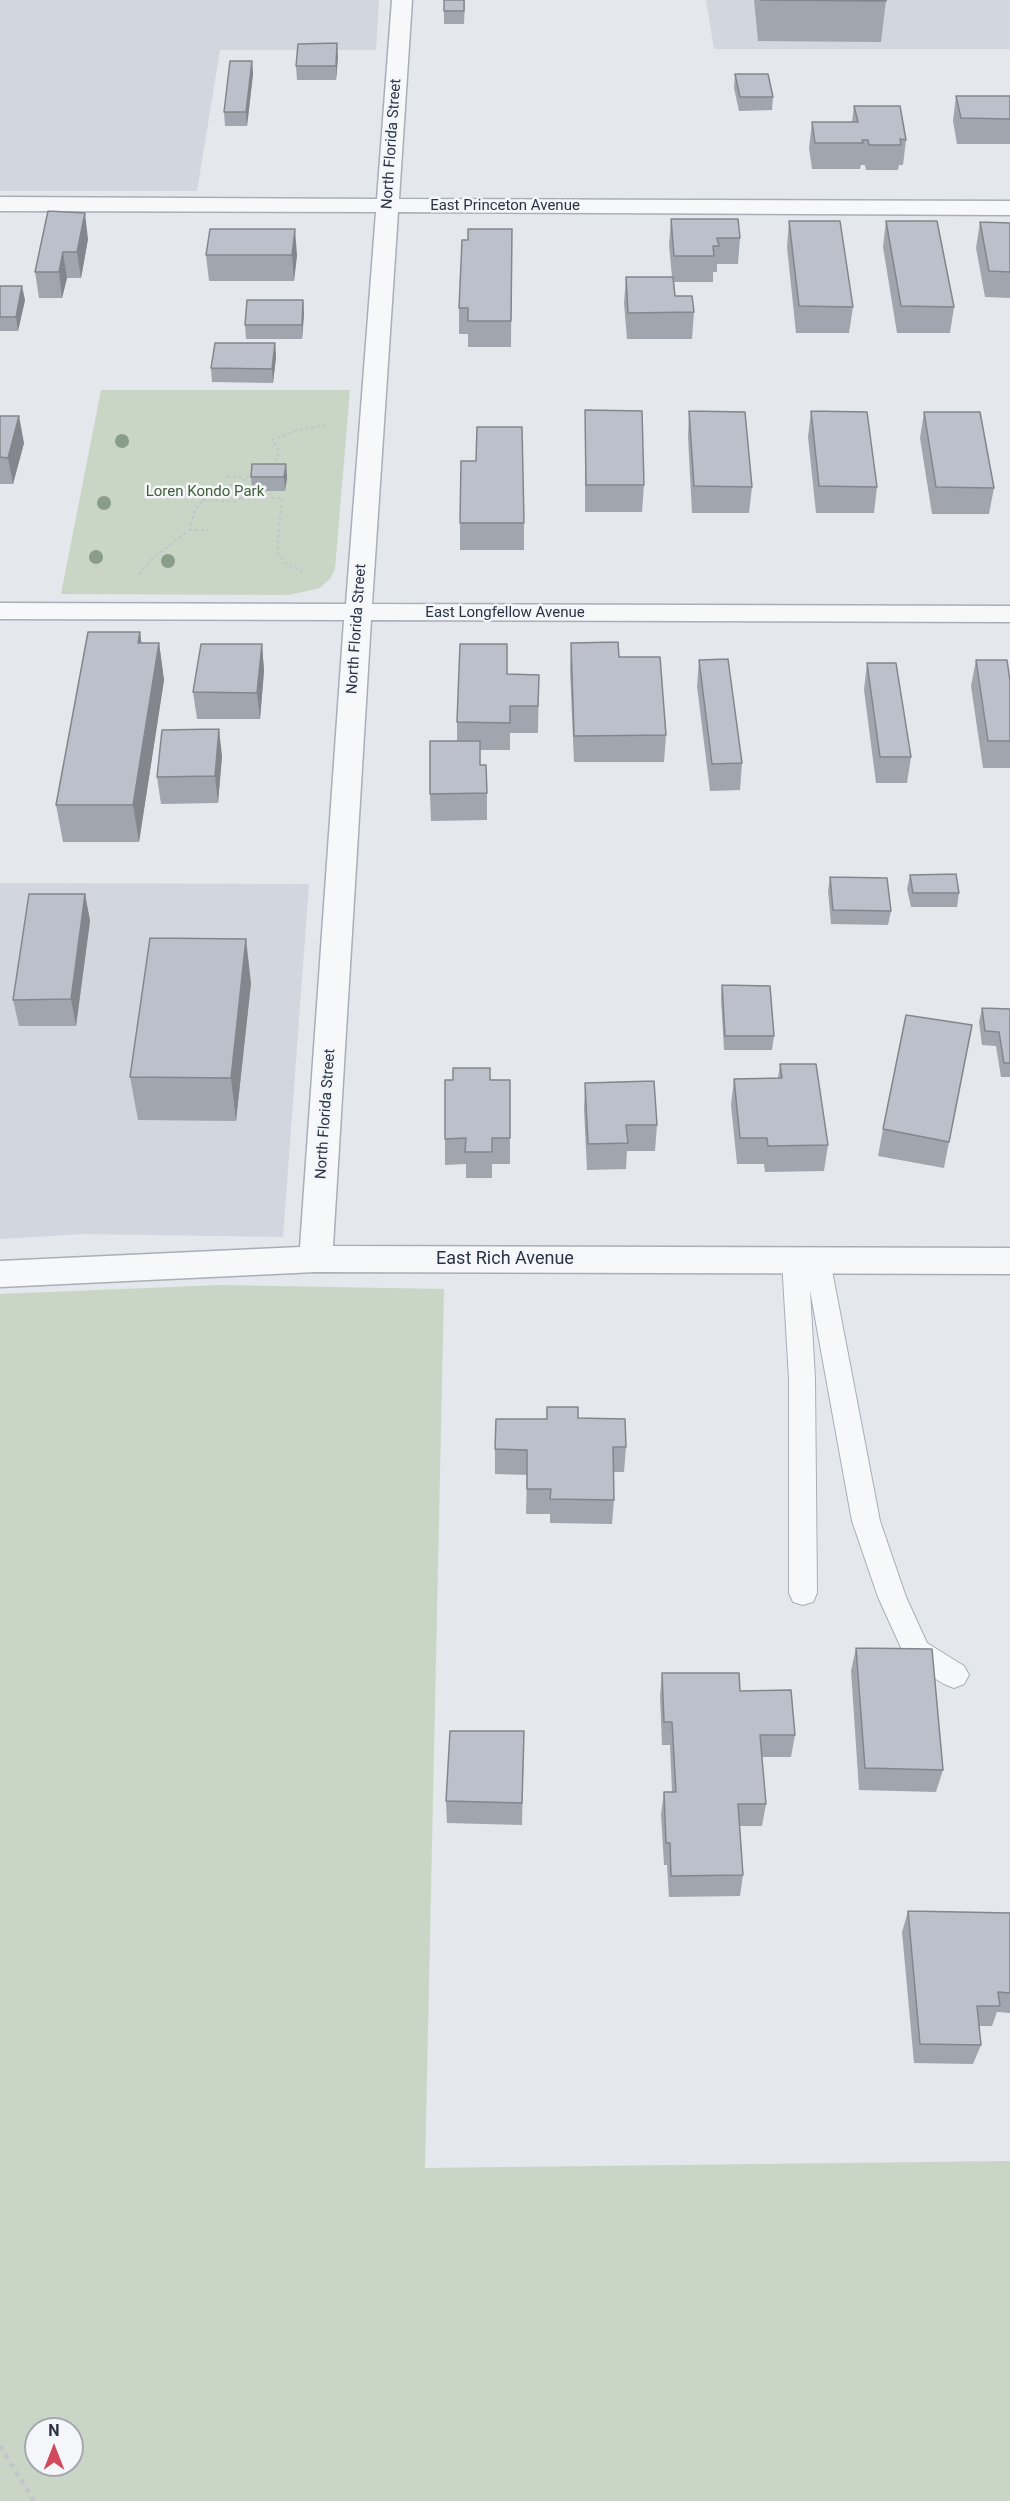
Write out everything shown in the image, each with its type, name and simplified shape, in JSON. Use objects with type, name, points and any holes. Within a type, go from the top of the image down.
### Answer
[{"type":"street","name":"North Florida Street","points":[[316,1259],[358,613],[402,0]]},
{"type":"street","name":"East Princeton Avenue","points":[[0,204],[1010,208]]},
{"type":"street","name":"East Longfellow Avenue","points":[[0,611],[1010,614]]},
{"type":"street","name":"East Rich Avenue","points":[[0,1274],[316,1259],[1010,1261]]},
{"type":"lane","points":[[803,1593],[802,1379],[806,1260]]},
{"type":"lane","points":[[806,1260],[870,1532],[892,1597],[917,1652],[954,1675]]},
{"type":"path","points":[[264,471],[278,457],[279,451],[272,440],[299,430],[333,424]]},
{"type":"path","points":[[227,477],[255,475]]},
{"type":"path","points":[[242,498],[245,477]]},
{"type":"path","points":[[136,583],[139,574],[153,558],[189,530],[195,510],[202,500],[219,488],[244,485]]},
{"type":"path","points":[[202,500],[233,502],[242,498],[282,498],[277,553],[285,563],[308,575]]},
{"type":"path","points":[[189,530],[208,530]]},
{"type":"path","points":[[0,2446],[34,2501]]},
{"type":"shaded area","points":[[0,0],[379,0],[376,50],[220,50],[197,191],[0,191]]},
{"type":"shaded area","points":[[706,0],[1010,0],[1010,49],[714,49]]},
{"type":"shaded area","points":[[0,883],[309,884],[283,1237],[83,1234],[0,1239]]},
{"type":"green space","name":"Loren Kondo Park","points":[[101,390],[350,390],[335,569],[330,579],[320,588],[289,595],[61,594]]},
{"type":"green space","points":[[220,1285],[444,1289],[425,2168],[1010,2161],[1010,2501],[0,2501],[0,1294]]},
{"type":"building","points":[[444,0],[464,0],[464,11],[444,11]]},
{"type":"building","points":[[761,0],[886,0],[886,1]]},
{"type":"building","points":[[337,43],[336,66],[296,66],[298,44]]},
{"type":"building","points":[[230,61],[252,61],[246,112],[224,112]]},
{"type":"building","points":[[735,74],[768,74],[773,97],[740,97]]},
{"type":"building","points":[[956,96],[1010,96],[1010,119],[961,118]]},
{"type":"building","points":[[854,106],[900,106],[906,140],[900,139],[901,145],[869,145],[868,140],[862,140],[863,143],[815,143],[812,122],[858,122]]},
{"type":"building","points":[[48,211],[85,213],[77,252],[63,252],[59,272],[35,272]]},
{"type":"building","points":[[671,219],[738,219],[740,238],[717,238],[719,246],[713,246],[714,256],[674,256]]},
{"type":"building","points":[[789,221],[840,221],[853,307],[799,306]]},
{"type":"building","points":[[886,221],[937,221],[954,307],[901,306]]},
{"type":"building","points":[[980,222],[1010,223],[1010,272],[989,271]]},
{"type":"building","points":[[210,229],[295,229],[292,255],[206,255]]},
{"type":"building","points":[[468,229],[512,229],[511,321],[468,321],[468,308],[459,308],[462,240],[468,240]]},
{"type":"building","points":[[626,277],[673,277],[675,296],[692,296],[694,312],[628,313]]},
{"type":"building","points":[[0,286],[22,286],[16,317],[0,317]]},
{"type":"building","points":[[247,300],[303,300],[302,325],[245,325]]},
{"type":"building","points":[[215,343],[275,343],[272,369],[211,368]]},
{"type":"building","points":[[585,410],[642,411],[644,485],[586,485]]},
{"type":"building","points":[[689,411],[745,412],[752,487],[694,486]]},
{"type":"building","points":[[811,411],[867,412],[877,487],[819,486]]},
{"type":"building","points":[[924,412],[980,412],[994,488],[936,487]]},
{"type":"building","points":[[0,416],[19,416],[8,458],[0,457]]},
{"type":"building","points":[[477,427],[522,427],[524,523],[460,523],[461,461],[476,461]]},
{"type":"building","points":[[252,464],[286,464],[284,477],[251,477]]},
{"type":"building","points":[[88,632],[140,632],[138,643],[159,643],[133,805],[56,805]]},
{"type":"building","points":[[618,642],[619,657],[660,657],[666,735],[574,736],[571,643]]},
{"type":"building","points":[[201,644],[262,644],[257,693],[193,692]]},
{"type":"building","points":[[460,644],[507,644],[507,674],[539,675],[538,706],[510,706],[510,723],[457,722]]},
{"type":"building","points":[[728,659],[742,763],[712,764],[699,660]]},
{"type":"building","points":[[976,660],[1007,660],[1010,681],[1010,741],[988,741]]},
{"type":"building","points":[[867,663],[896,663],[911,757],[880,757]]},
{"type":"building","points":[[219,729],[215,776],[157,777],[162,730]]},
{"type":"building","points":[[430,741],[480,741],[480,765],[486,765],[487,793],[430,794]]},
{"type":"building","points":[[956,874],[959,893],[913,893],[910,875]]},
{"type":"building","points":[[830,877],[887,878],[891,911],[833,910]]},
{"type":"building","points":[[29,894],[85,894],[71,999],[13,1000]]},
{"type":"building","points":[[150,938],[246,939],[231,1078],[130,1077]]},
{"type":"building","points":[[722,985],[770,986],[774,1036],[725,1036]]},
{"type":"building","points":[[982,1008],[1010,1009],[1010,1063],[1004,1063],[999,1032],[985,1031]]},
{"type":"building","points":[[906,1015],[972,1025],[949,1142],[883,1129]]},
{"type":"building","points":[[780,1064],[816,1064],[828,1145],[768,1146],[767,1138],[740,1138],[734,1079],[782,1078]]},
{"type":"building","points":[[453,1068],[490,1068],[490,1080],[510,1080],[510,1138],[492,1138],[492,1152],[465,1152],[466,1138],[445,1139],[445,1080],[453,1080]]},
{"type":"building","points":[[654,1081],[657,1125],[626,1125],[628,1143],[588,1144],[585,1083]]},
{"type":"building","points":[[547,1407],[578,1407],[578,1418],[625,1419],[626,1447],[613,1447],[614,1500],[550,1499],[551,1489],[527,1489],[527,1450],[495,1449],[496,1419],[547,1419]]},
{"type":"building","points":[[856,1648],[932,1649],[943,1770],[865,1768]]},
{"type":"building","points":[[662,1673],[739,1673],[740,1691],[791,1690],[795,1735],[760,1735],[766,1804],[738,1804],[743,1875],[671,1876],[670,1843],[666,1843],[664,1792],[676,1792],[672,1722],[664,1722]]},
{"type":"building","points":[[450,1731],[524,1731],[522,1803],[446,1801]]},
{"type":"building","points":[[908,1911],[1010,1913],[1010,1993],[998,1992],[1000,2006],[977,2006],[981,2045],[920,2044]]}]
